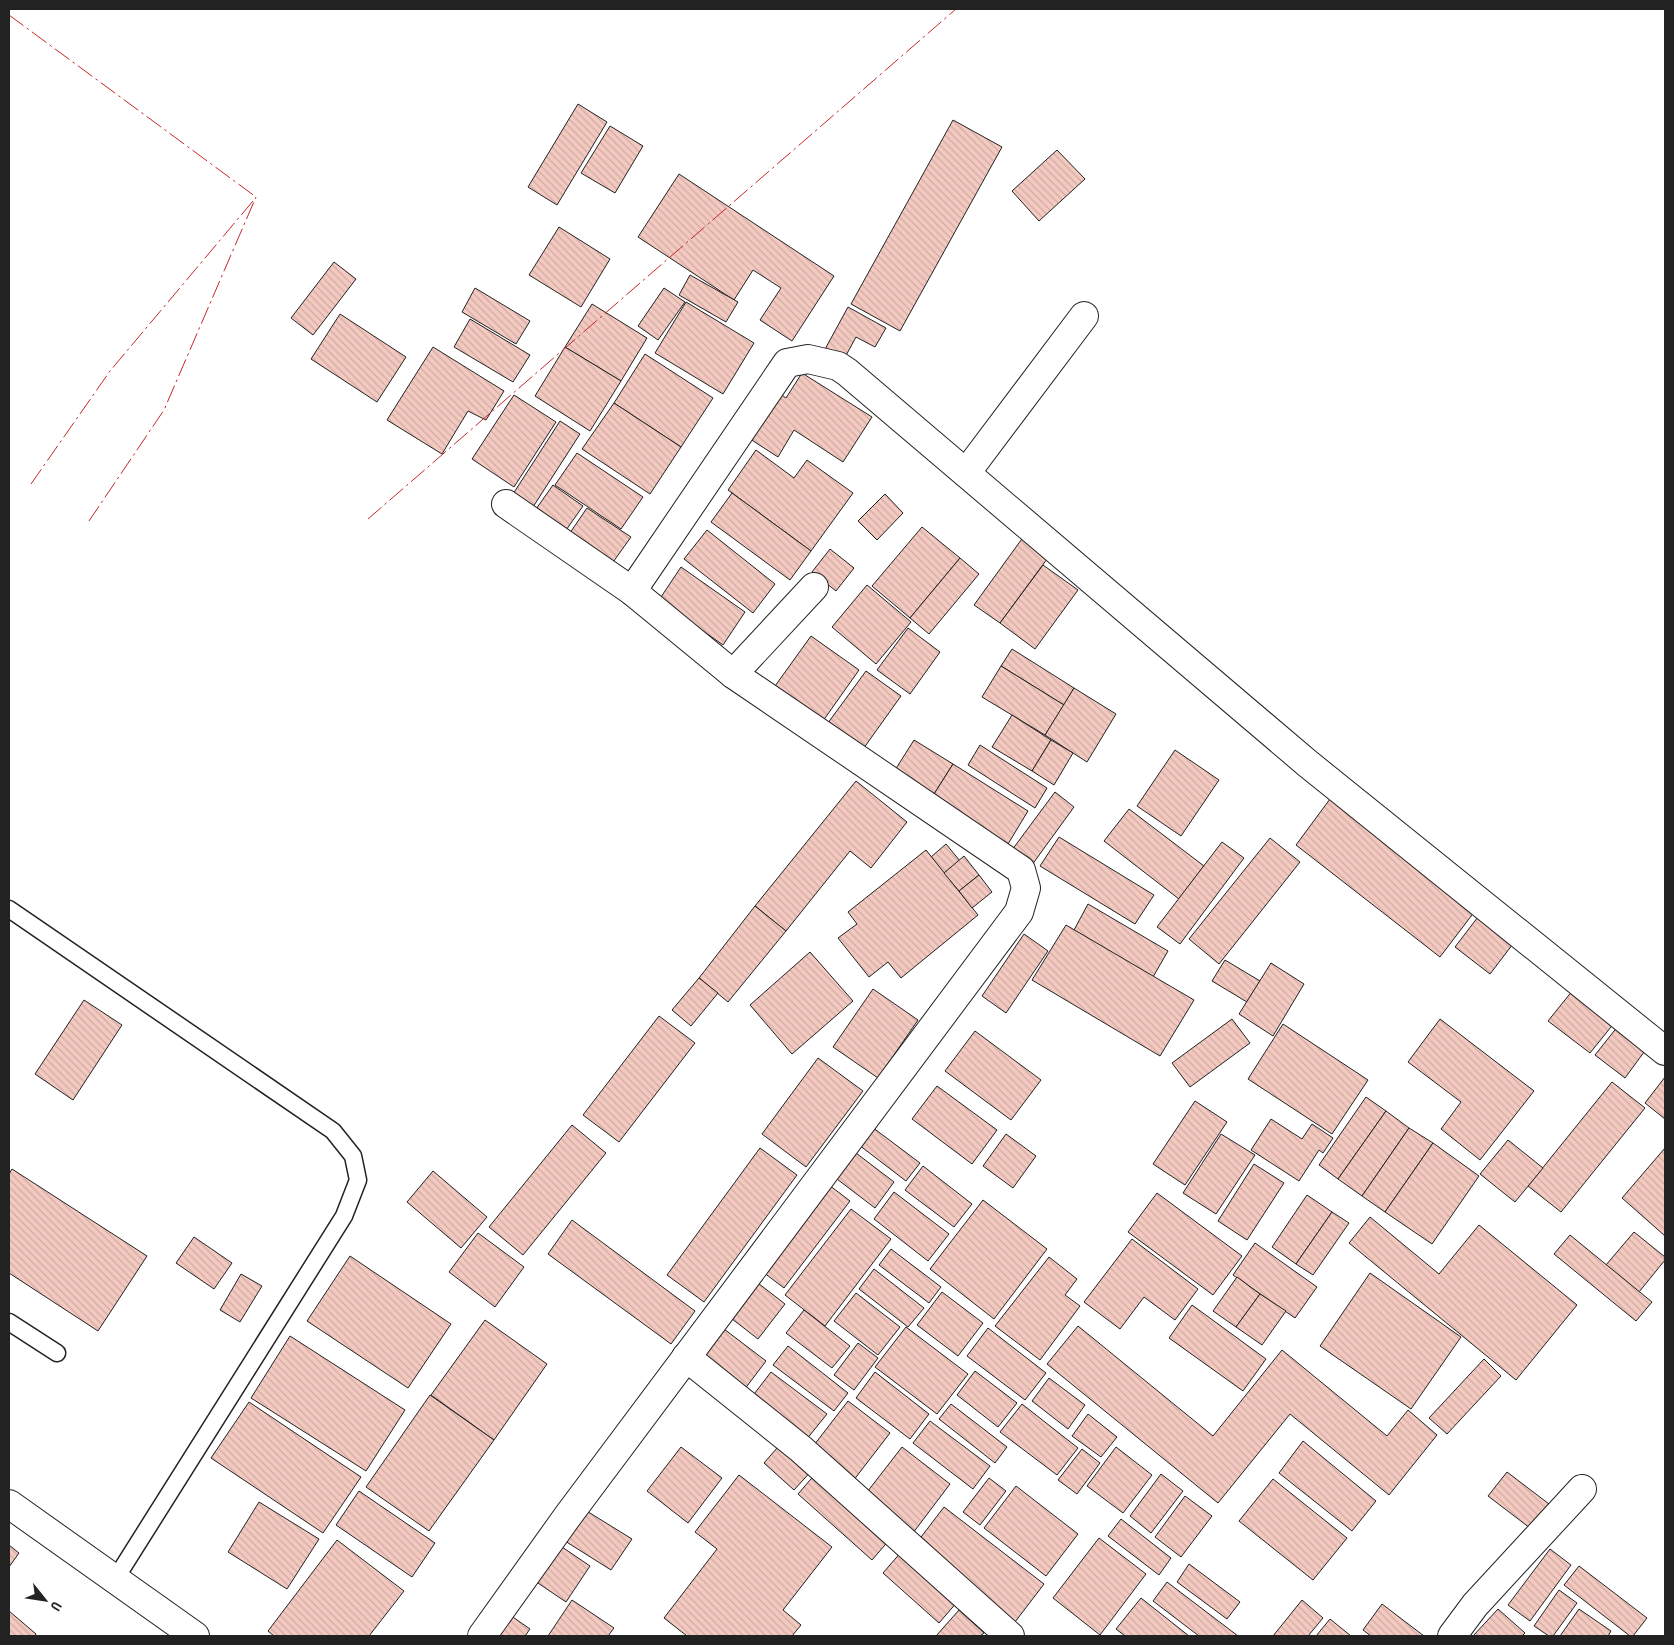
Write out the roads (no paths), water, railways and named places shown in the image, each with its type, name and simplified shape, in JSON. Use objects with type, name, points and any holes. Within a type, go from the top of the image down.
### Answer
[{"type":"street","points":[[966,473],[1084,316]]},
{"type":"street","points":[[632,591],[787,363],[808,359],[838,366],[1306,762],[1665,1051]]},
{"type":"street","points":[[482,1636],[567,1517],[1019,912],[1026,888],[1021,870],[733,674],[632,591],[506,504]]},
{"type":"street","points":[[733,674],[814,588]]},
{"type":"street","points":[[686,1357],[801,1449],[1010,1636]]},
{"type":"street","points":[[1452,1636],[1476,1605],[1582,1490]]},
{"type":"street","points":[[9,1504],[116,1578],[195,1636]]},
{"type":"lane","points":[[10,913],[333,1131],[353,1156],[358,1180],[344,1216],[116,1578]]},
{"type":"lane","points":[[9,1322],[57,1353]]}]
